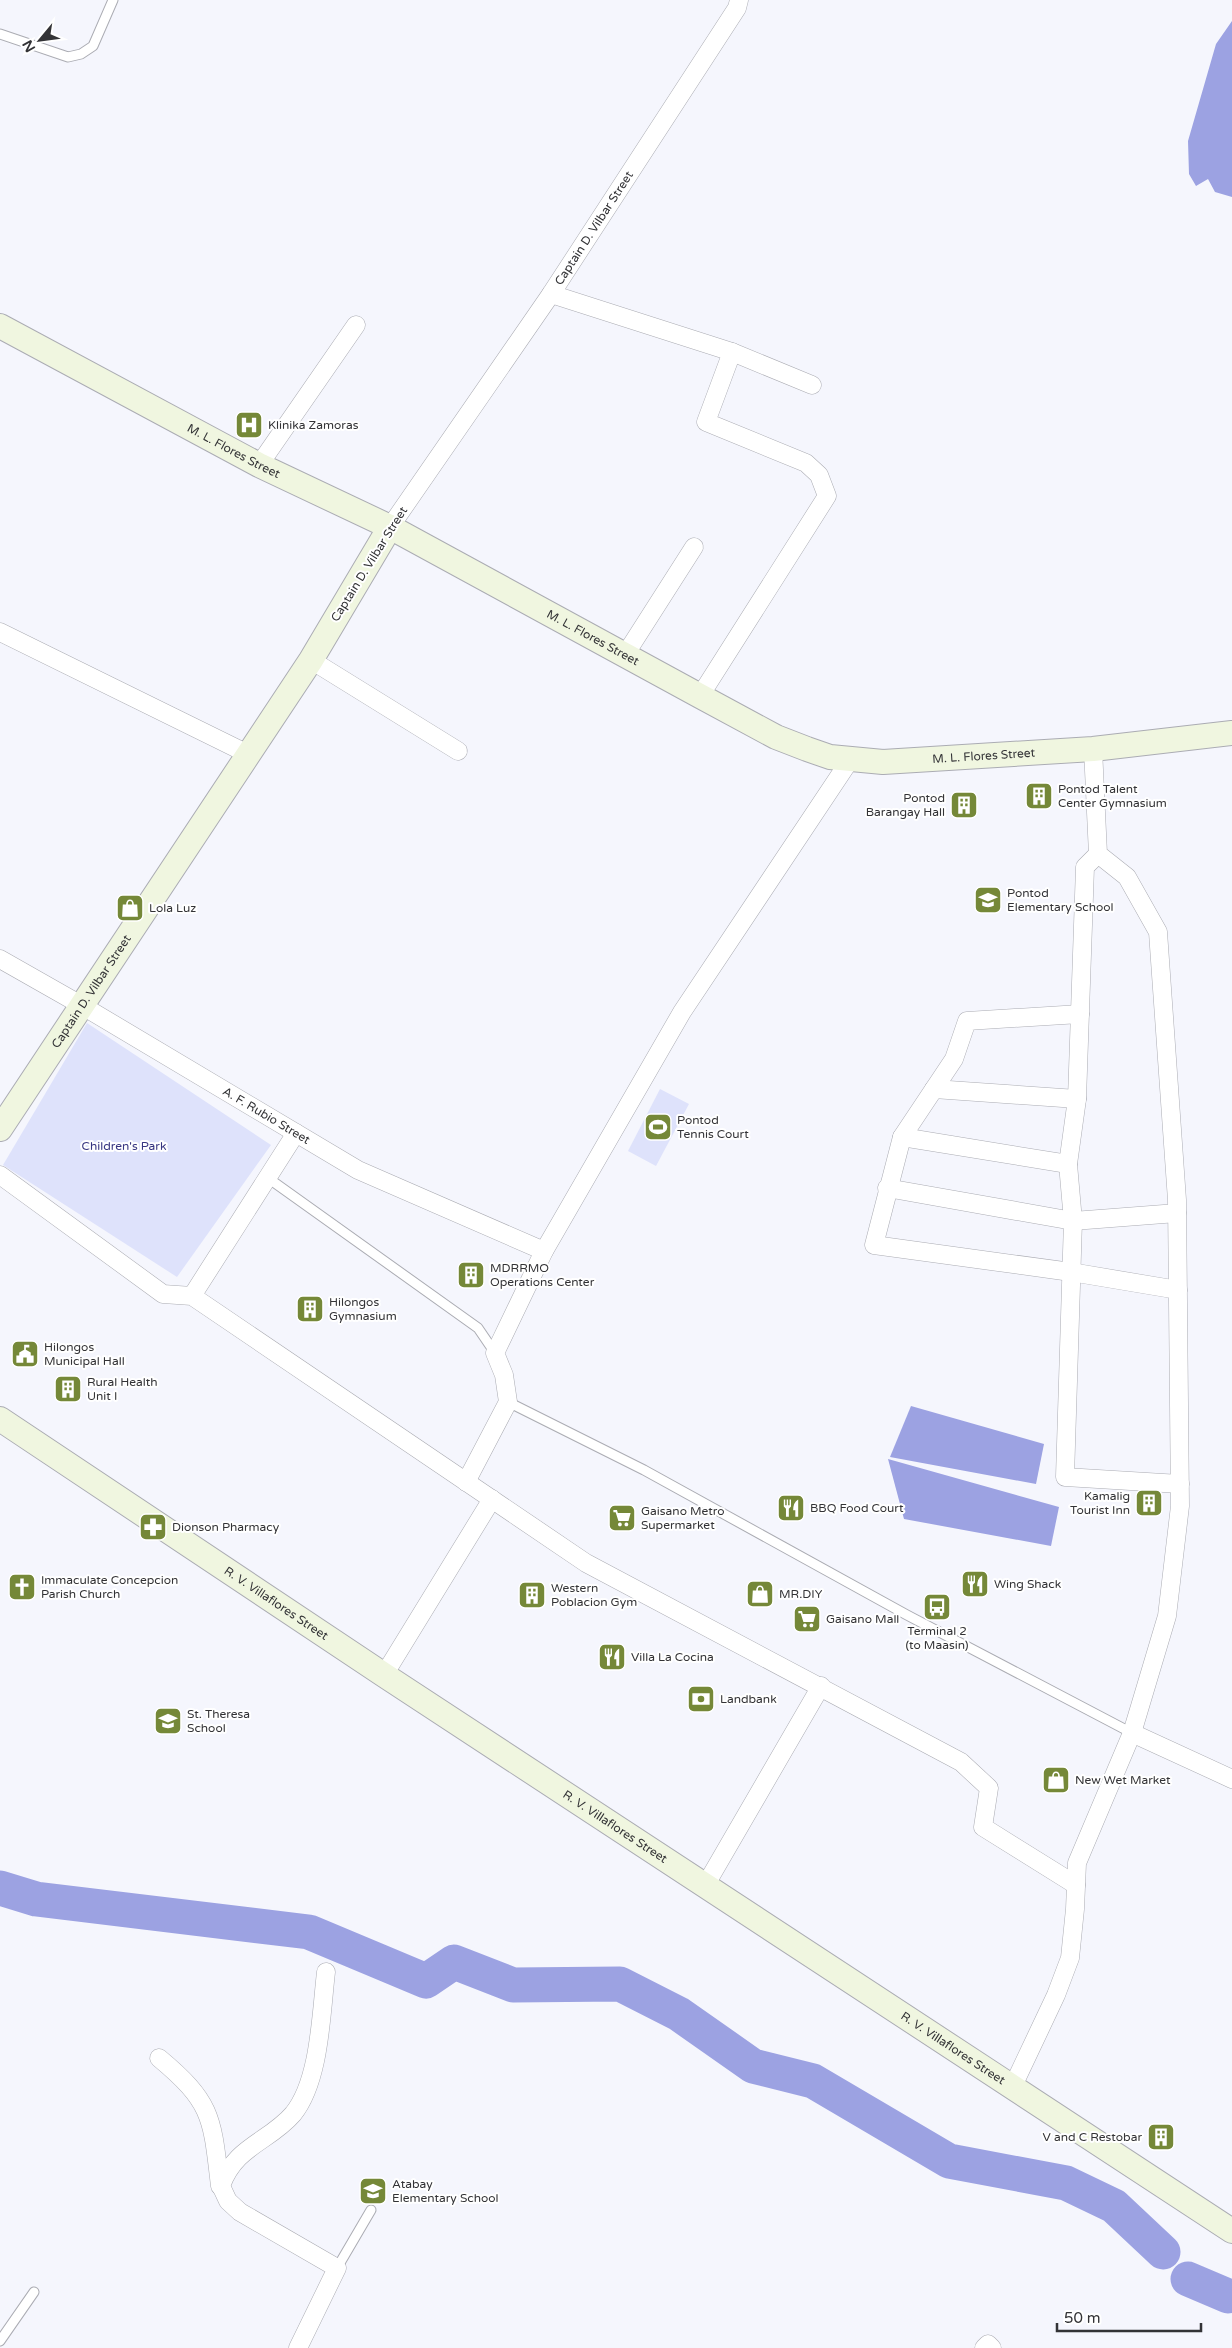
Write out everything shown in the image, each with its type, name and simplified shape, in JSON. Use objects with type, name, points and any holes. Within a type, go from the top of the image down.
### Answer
[{"type":"street","name":"Captain D. Vilbar Street","points":[[5,1123],[310,660],[390,527],[551,294],[737,8],[739,0]]},
{"type":"street","points":[[551,294],[732,352],[812,385]]},
{"type":"street","points":[[259,465],[356,325]]},
{"type":"street","name":"M. L. Flores Street","points":[[0,326],[259,465],[390,527],[776,737],[830,757],[883,762],[918,761],[1093,749],[1232,733]]},
{"type":"street","points":[[700,696],[827,496],[819,475],[806,463],[706,422],[732,352]]},
{"type":"street","points":[[624,655],[694,547]]},
{"type":"street","points":[[0,632],[248,754]]},
{"type":"street","points":[[310,660],[458,751]]},
{"type":"street","points":[[1093,749],[1098,854],[1085,867],[1077,1099],[1068,1164],[1073,1221],[1065,1477],[1180,1484]]},
{"type":"street","points":[[466,1482],[508,1402],[504,1375],[495,1353],[544,1251],[682,1012],[850,760]]},
{"type":"street","points":[[1013,2086],[1056,1995],[1070,1958],[1077,1863],[1132,1733],[1166,1616],[1180,1506],[1178,1213],[1158,932],[1127,877],[1098,854]]},
{"type":"street","name":"A. F. Rubio Street","points":[[0,959],[358,1170],[544,1251]]},
{"type":"street","points":[[1080,1014],[967,1021],[954,1060],[902,1137],[887,1188],[874,1244],[1071,1272],[1178,1290]]},
{"type":"street","points":[[934,1089],[1077,1099]]},
{"type":"street","points":[[192,1296],[296,1133]]},
{"type":"street","points":[[902,1137],[1068,1164]]},
{"type":"street","points":[[0,1175],[162,1294],[192,1296],[586,1563],[821,1686],[961,1762],[988,1788],[983,1827],[1076,1885]]},
{"type":"street","points":[[887,1188],[1073,1221],[1178,1213]]},
{"type":"street","name":"R. V. Villaflores Street","points":[[0,1419],[384,1675],[1232,2231]]},
{"type":"street","points":[[384,1675],[492,1499]]},
{"type":"street","points":[[705,1886],[821,1686]]},
{"type":"street","points":[[1132,1733],[1232,1779]]},
{"type":"street","points":[[220,2186],[225,2174],[239,2156],[284,2122],[299,2105],[306,2090],[317,2043],[326,1972]]},
{"type":"street","points":[[159,2058],[184,2078],[204,2106],[211,2121],[220,2186],[228,2201],[240,2212],[337,2268],[298,2348]]},
{"type":"street","points":[[984,2348],[988,2344],[992,2348]]},
{"type":"lane","points":[[0,34],[68,57],[81,54],[93,46],[113,0]]},
{"type":"lane","points":[[268,1178],[478,1328],[495,1353]]},
{"type":"lane","points":[[508,1402],[652,1474],[907,1615],[1132,1733]]},
{"type":"lane","points":[[337,2268],[372,2210]]},
{"type":"lane","points":[[0,2341],[34,2292]]},
{"type":"green space","name":"Children's Park","points":[[87,1023],[271,1145],[177,1277],[3,1165]]},
{"type":"green space","name":"Pontod Tennis Court","points":[[660,1089],[689,1104],[656,1166],[628,1151]]},
{"type":"water","points":[[1232,21],[1232,197],[1215,192],[1208,179],[1196,186],[1189,174],[1188,141],[1216,44]]},
{"type":"water","points":[[911,1406],[1044,1444],[1036,1484],[890,1457]]},
{"type":"water","points":[[888,1459],[1059,1507],[1051,1546],[904,1519]]},
{"type":"waterway","points":[[0,1888],[36,1899],[309,1932],[426,1981],[454,1962],[513,1985],[620,1984],[679,2014],[753,2066],[813,2081],[949,2161],[1066,2183],[1114,2206],[1163,2252]]},
{"type":"waterway","points":[[1188,2279],[1228,2296]]},
{"type":"place","name":"Klinika Zamoras","points":[[249,425]]},
{"type":"place","name":"Pontod Talent Center Gymnasium","points":[[1039,796]]},
{"type":"place","name":"Pontod Barangay Hall","points":[[964,805]]},
{"type":"place","name":"Pontod Elementary School","points":[[988,900]]},
{"type":"place","name":"Lola Luz","points":[[130,908]]},
{"type":"place","name":"Pontod Tennis Court","points":[[658,1127]]},
{"type":"place","name":"MDRRMO Operations Center","points":[[471,1275]]},
{"type":"place","name":"Hilongos Gymnasium","points":[[310,1309]]},
{"type":"place","name":"Hilongos Municipal Hall","points":[[25,1354]]},
{"type":"place","name":"Rural Health Unit I","points":[[68,1389]]},
{"type":"place","name":"Kamalig Tourist Inn","points":[[1149,1503]]},
{"type":"place","name":"BBQ Food Court","points":[[791,1508]]},
{"type":"place","name":"Gaisano Metro Supermarket","points":[[622,1518]]},
{"type":"place","name":"Dionson Pharmacy","points":[[153,1527]]},
{"type":"place","name":"Wing Shack","points":[[975,1584]]},
{"type":"place","name":"Immaculate Concepcion Parish Church","points":[[22,1587]]},
{"type":"place","name":"MR.DIY","points":[[760,1594]]},
{"type":"place","name":"Western Poblacion Gym","points":[[532,1595]]},
{"type":"place","name":"Terminal 2 (to Maasin)","points":[[937,1607]]},
{"type":"place","name":"Gaisano Mall","points":[[807,1619]]},
{"type":"place","name":"Villa La Cocina","points":[[612,1657]]},
{"type":"place","name":"Landbank","points":[[701,1699]]},
{"type":"place","name":"St. Theresa School","points":[[168,1721]]},
{"type":"place","name":"New Wet Market","points":[[1056,1780]]},
{"type":"place","name":"V and C Restobar","points":[[1161,2137]]},
{"type":"place","name":"Atabay Elementary School","points":[[373,2191]]}]
